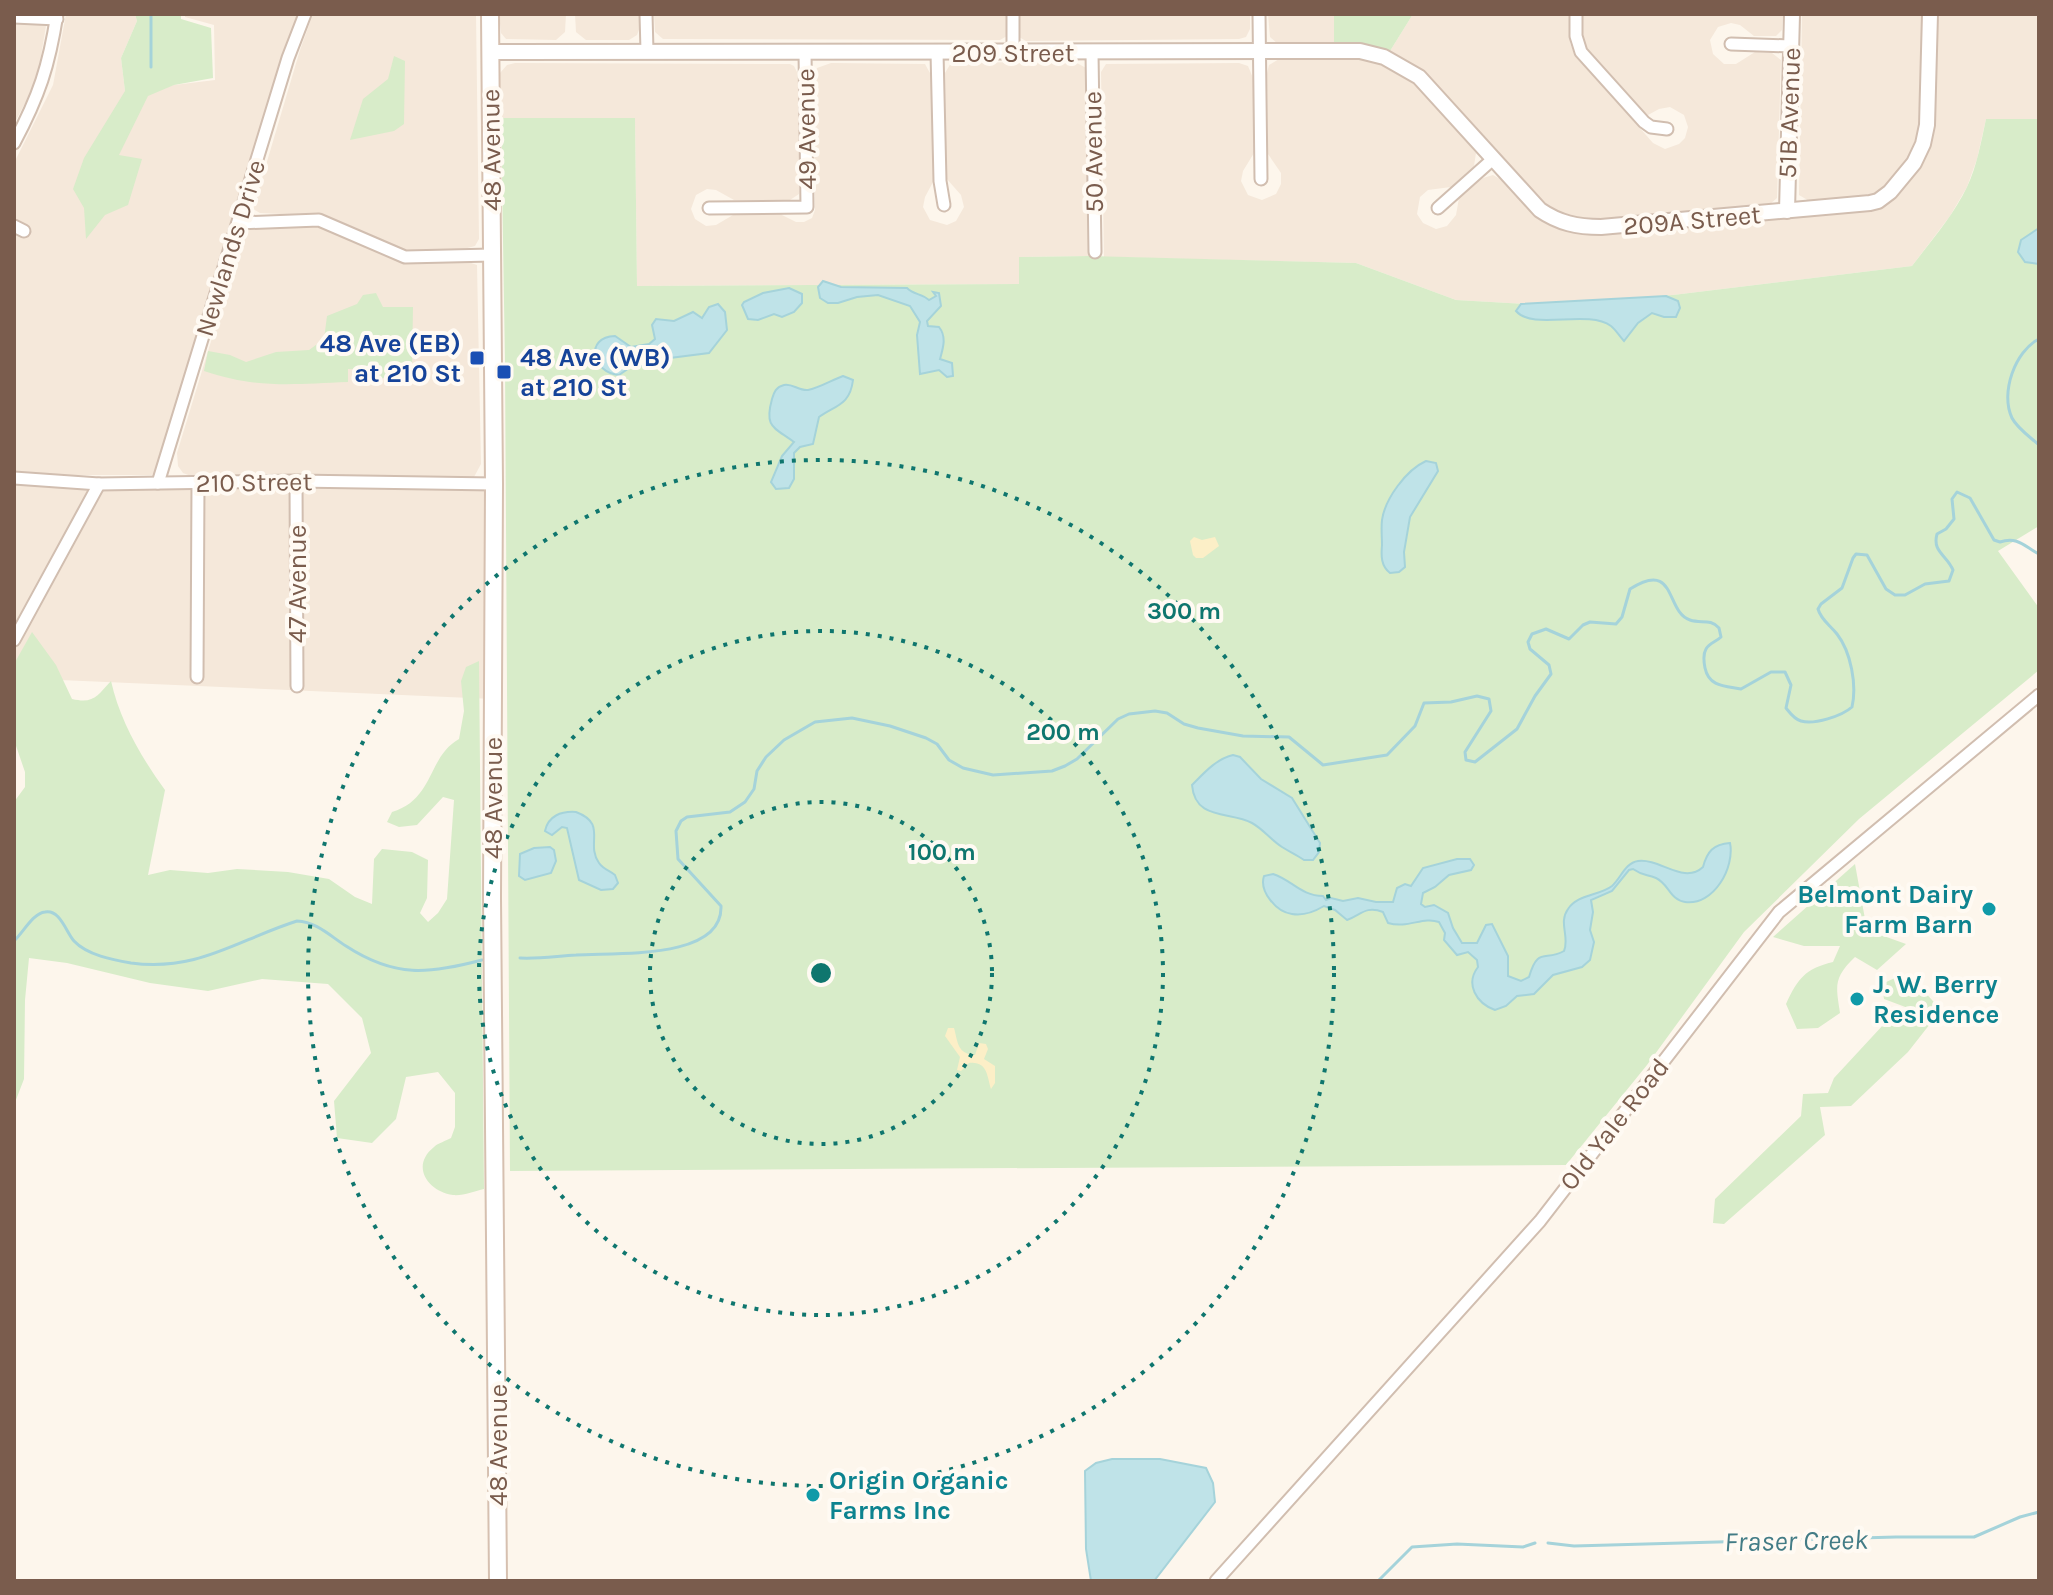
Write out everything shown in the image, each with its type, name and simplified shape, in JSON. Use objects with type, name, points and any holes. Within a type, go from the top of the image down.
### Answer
[{"type":"main road","name":"48 Avenue","points":[[490,14],[494,484],[492,898],[498,1581]]},
{"type":"street","name":"Newlands Drive","points":[[158,483],[288,58],[305,14]]},
{"type":"street","points":[[646,14],[647,51]]},
{"type":"street","points":[[1013,14],[1013,53]]},
{"type":"street","points":[[1259,14],[1261,179]]},
{"type":"street","points":[[1576,14],[1576,42],[1581,52],[1644,122],[1651,127],[1667,129]]},
{"type":"street","name":"51B Avenue","points":[[1787,211],[1792,14]]},
{"type":"street","name":"209A Street","points":[[1493,159],[1540,210],[1560,222],[1575,226],[1615,226],[1878,201],[1906,174],[1919,153],[1925,135],[1930,14]]},
{"type":"street","points":[[14,17],[57,17],[51,58],[34,105],[14,143]]},
{"type":"street","points":[[1731,44],[1791,46]]},
{"type":"street","name":"209 Street","points":[[490,52],[1360,51],[1398,63],[1425,83],[1493,159]]},
{"type":"street","name":"49 Avenue","points":[[709,208],[807,207],[805,52]]},
{"type":"street","points":[[937,52],[940,181],[944,205]]},
{"type":"street","name":"50 Avenue","points":[[1092,53],[1095,252]]},
{"type":"street","points":[[1438,208],[1493,159]]},
{"type":"street","points":[[238,223],[319,220],[405,257],[492,255]]},
{"type":"street","name":"210 Street","points":[[14,478],[99,484],[296,481],[494,484]]},
{"type":"street","name":"47 Avenue","points":[[296,481],[297,686]]},
{"type":"street","points":[[197,677],[198,483]]},
{"type":"street","points":[[14,640],[99,484]]},
{"type":"street","name":"Old Yale Road","points":[[1216,1581],[1540,1221],[1779,912],[2039,695]]},
{"type":"shaded area","points":[[14,14],[48,14],[39,68],[31,92],[14,124]]},
{"type":"shaded area","points":[[66,14],[135,14],[137,21],[121,58],[125,91],[215,80],[214,25],[185,17],[185,14],[297,14],[155,474],[151,475],[26,475],[14,471],[14,163],[53,85]]},
{"type":"shaded area","points":[[313,14],[476,14],[479,239],[475,246],[460,250],[412,252],[323,216],[260,213],[253,209]]},
{"type":"shaded area","points":[[499,14],[566,14],[565,32],[556,40],[506,39],[501,33]]},
{"type":"shaded area","points":[[575,14],[640,14],[640,27],[637,35],[629,40],[586,40],[576,32]]},
{"type":"shaded area","points":[[654,14],[1007,14],[1007,36],[1000,40],[663,39],[655,32]]},
{"type":"shaded area","points":[[1019,14],[1250,14],[1250,29],[1246,37],[1239,39],[1026,41],[1019,37]]},
{"type":"shaded area","points":[[1268,14],[1334,14],[1334,44],[1278,44],[1270,37]]},
{"type":"shaded area","points":[[1413,14],[1570,14],[1570,43],[1574,53],[1653,143],[1665,149],[1685,138],[1688,127],[1684,115],[1670,107],[1648,115],[1642,111],[1583,45],[1582,14],[1783,14],[1782,30],[1776,36],[1754,36],[1740,25],[1731,23],[1718,27],[1710,40],[1713,54],[1724,64],[1736,64],[1755,52],[1772,53],[1781,60],[1777,198],[1769,205],[1640,218],[1579,219],[1555,211],[1535,195],[1426,74],[1390,51]]},
{"type":"shaded area","points":[[1802,14],[1922,14],[1918,137],[1910,156],[1878,193],[1811,202],[1799,195]]},
{"type":"shaded area","points":[[1937,14],[2039,14],[2039,119],[1986,119],[1967,187],[1950,216],[1912,266],[1673,295],[1526,304],[1456,300],[1356,263],[1104,257],[1101,72],[1106,64],[1239,63],[1248,66],[1253,78],[1254,153],[1241,181],[1248,195],[1262,200],[1276,194],[1281,184],[1281,173],[1268,154],[1269,65],[1279,59],[1373,61],[1408,78],[1423,91],[1476,153],[1474,166],[1451,187],[1428,190],[1420,197],[1417,214],[1423,223],[1436,229],[1447,226],[1456,215],[1459,198],[1483,178],[1493,175],[1546,222],[1572,232],[1599,235],[1882,207],[1898,194],[1916,172],[1932,140]]},
{"type":"shaded area","points":[[515,63],[790,64],[799,76],[799,194],[790,200],[734,200],[716,190],[707,189],[696,195],[691,209],[695,219],[706,226],[716,225],[733,215],[780,214],[796,222],[804,222],[812,218],[815,210],[813,78],[817,68],[831,63],[925,64],[931,75],[933,182],[923,207],[930,220],[947,225],[956,221],[964,207],[961,195],[946,178],[945,73],[951,63],[1077,63],[1086,68],[1089,256],[1019,257],[1020,284],[637,286],[635,118],[501,118],[500,73],[507,65]]},
{"type":"shaded area","points":[[319,226],[402,263],[468,262],[477,265],[481,464],[474,477],[191,476],[183,473],[178,466],[177,453],[244,233],[253,227]]},
{"type":"shaded area","points":[[14,481],[491,487],[493,699],[14,678]]},
{"type":"green space","points":[[135,14],[181,14],[181,19],[211,28],[213,78],[174,85],[148,96],[119,155],[142,159],[128,205],[105,215],[86,239],[84,208],[73,189],[84,158],[125,91],[121,58],[137,21]]},
{"type":"green space","points":[[1334,14],[1413,14],[1390,51],[1365,45],[1334,44]]},
{"type":"green space","points":[[394,56],[405,61],[404,124],[394,131],[350,140],[363,99],[388,79]]},
{"type":"green space","points":[[501,118],[635,118],[637,286],[1019,284],[1019,257],[1089,256],[1356,263],[1456,300],[1526,304],[1673,295],[1912,266],[1967,187],[1986,119],[2039,119],[2039,526],[1998,551],[2039,608],[2039,670],[1859,819],[1744,932],[1647,1065],[1566,1165],[510,1171]]},
{"type":"green space","points":[[376,293],[383,307],[413,307],[412,369],[400,366],[393,375],[368,383],[367,370],[348,369],[348,382],[292,384],[241,381],[204,371],[208,351],[246,362],[276,352],[309,350],[324,339],[327,316],[357,304],[363,295]]},
{"type":"green space","points":[[32,632],[56,665],[72,699],[90,699],[111,681],[132,738],[165,790],[148,875],[170,870],[288,872],[329,879],[355,897],[372,904],[374,859],[382,849],[412,852],[428,860],[427,898],[420,913],[428,922],[447,899],[454,800],[443,797],[417,825],[399,827],[387,822],[392,812],[416,798],[441,756],[459,739],[464,711],[461,681],[466,667],[479,661],[484,1189],[453,1195],[436,1189],[425,1177],[423,1162],[427,1154],[451,1138],[455,1127],[455,1093],[438,1072],[406,1077],[396,1119],[372,1143],[337,1138],[334,1101],[371,1053],[362,1018],[328,984],[262,979],[208,991],[150,983],[67,963],[29,958],[24,1079],[14,1105],[14,802],[25,787],[25,772],[14,740],[14,664]]},
{"type":"green space","points":[[1855,864],[1867,930],[1906,944],[1877,970],[1855,957],[1838,983],[1840,1013],[1818,1028],[1797,1029],[1786,1004],[1790,995],[1809,972],[1833,962],[1840,946],[1804,946],[1773,937]]},
{"type":"green space","points":[[1899,976],[1909,993],[1923,990],[1941,1010],[1908,1052],[1851,1106],[1820,1107],[1825,1135],[1724,1224],[1713,1223],[1715,1199],[1801,1116],[1803,1094],[1828,1093],[1834,1078],[1884,1024],[1908,1015],[1908,1008],[1884,999],[1882,984]]},
{"type":"sand","points":[[1194,537],[1202,540],[1215,537],[1219,546],[1203,558],[1196,558],[1190,541]]},
{"type":"sand","points":[[948,1028],[954,1028],[959,1046],[969,1054],[975,1055],[979,1043],[986,1044],[988,1049],[984,1059],[995,1066],[995,1083],[991,1089],[986,1071],[980,1065],[969,1063],[961,1071],[957,1070],[960,1057],[945,1036]]},
{"type":"water","points":[[2039,228],[2039,264],[2025,262],[2018,252],[2021,240]]},
{"type":"water","points":[[823,281],[841,287],[907,288],[929,300],[936,296],[933,292],[939,293],[941,306],[927,321],[928,326],[939,327],[943,335],[940,359],[952,363],[953,376],[947,377],[939,370],[920,374],[917,335],[920,322],[910,306],[878,295],[828,303],[820,298],[818,287]]},
{"type":"water","points":[[789,288],[802,294],[802,303],[794,312],[782,317],[774,314],[758,320],[748,319],[742,305],[744,302],[763,293]]},
{"type":"water","points":[[1666,296],[1678,301],[1680,308],[1676,317],[1652,313],[1638,323],[1624,341],[1611,326],[1601,321],[1535,319],[1524,317],[1516,311],[1521,304]]},
{"type":"water","points":[[718,304],[725,312],[727,330],[709,353],[662,359],[649,367],[635,364],[619,375],[610,373],[598,362],[596,348],[605,338],[615,336],[631,347],[649,344],[655,339],[652,325],[656,319],[674,321],[693,312],[702,318],[709,307]]},
{"type":"water","points":[[843,376],[853,380],[849,395],[819,417],[813,444],[800,447],[794,453],[794,479],[789,488],[776,489],[771,482],[782,456],[794,442],[772,426],[770,421],[775,392],[787,385],[808,390],[817,388]]},
{"type":"water","points":[[1426,461],[1436,463],[1438,471],[1410,517],[1404,552],[1405,567],[1399,572],[1390,573],[1382,557],[1384,512],[1404,478]]},
{"type":"water","points":[[1233,755],[1240,757],[1261,779],[1292,798],[1320,843],[1319,852],[1313,860],[1304,860],[1282,847],[1252,823],[1215,813],[1200,804],[1192,785],[1216,763]]},
{"type":"water","points":[[576,812],[586,817],[594,828],[595,856],[615,875],[618,883],[613,889],[601,890],[579,880],[567,828],[562,827],[552,835],[545,831],[556,816]]},
{"type":"water","points":[[1730,843],[1726,873],[1713,891],[1695,902],[1680,901],[1656,878],[1629,870],[1612,891],[1591,900],[1590,930],[1594,942],[1590,960],[1582,967],[1553,975],[1534,994],[1517,996],[1506,1006],[1495,1010],[1482,1003],[1474,992],[1472,980],[1478,967],[1477,960],[1468,952],[1457,955],[1444,940],[1445,933],[1439,922],[1388,923],[1383,912],[1372,910],[1347,920],[1324,906],[1308,913],[1292,914],[1270,900],[1263,882],[1264,876],[1273,874],[1326,900],[1358,898],[1393,902],[1397,888],[1405,884],[1411,886],[1423,868],[1457,859],[1470,859],[1474,865],[1471,870],[1449,875],[1423,893],[1421,904],[1425,907],[1434,905],[1448,913],[1462,943],[1477,943],[1486,925],[1492,924],[1508,956],[1508,976],[1521,981],[1529,977],[1539,958],[1564,951],[1565,914],[1572,904],[1612,886],[1630,865],[1646,861],[1680,872],[1696,872],[1703,867],[1712,850]]},
{"type":"water","points":[[550,847],[554,850],[556,861],[551,873],[525,880],[519,876],[520,854],[534,848]]},
{"type":"water","points":[[1112,1459],[1160,1459],[1206,1468],[1213,1483],[1215,1502],[1154,1581],[1091,1581],[1086,1549],[1085,1471],[1096,1463]]},
{"type":"waterway","points":[[151,14],[151,67]]},
{"type":"waterway","points":[[2039,339],[2030,345],[2017,363],[2008,397],[2014,422],[2039,445]]},
{"type":"waterway","points":[[520,958],[639,953],[686,945],[704,936],[717,924],[721,906],[678,859],[676,831],[681,821],[687,817],[730,812],[745,802],[754,789],[757,771],[766,757],[784,740],[815,722],[852,718],[890,726],[937,744],[949,760],[963,768],[993,775],[1052,771],[1065,766],[1077,759],[1118,719],[1129,714],[1155,711],[1167,713],[1184,724],[1198,728],[1243,736],[1289,737],[1323,765],[1387,755],[1415,726],[1424,703],[1451,702],[1477,696],[1489,699],[1491,711],[1465,752],[1466,760],[1475,762],[1517,729],[1551,674],[1549,665],[1530,649],[1528,642],[1532,634],[1546,629],[1569,639],[1590,622],[1616,624],[1622,617],[1630,589],[1645,581],[1656,580],[1668,590],[1682,615],[1719,628],[1721,637],[1704,653],[1710,679],[1741,689],[1771,672],[1785,672],[1791,685],[1786,708],[1799,720],[1813,722],[1852,707],[1854,689],[1849,659],[1842,641],[1818,609],[1842,588],[1856,554],[1867,555],[1886,589],[1895,595],[1905,595],[1925,584],[1949,581],[1953,570],[1938,549],[1936,540],[1937,534],[1954,519],[1952,499],[1957,492],[1970,498],[1994,540],[2017,541],[2039,554]]},
{"type":"waterway","points":[[14,941],[36,916],[50,912],[59,917],[74,941],[86,950],[116,960],[155,965],[197,959],[297,921],[317,927],[380,964],[397,968],[429,970],[482,960]]},
{"type":"waterway","name":"Fraser Creek","points":[[1548,1543],[1574,1546],[1974,1537],[2039,1512]]},
{"type":"waterway","name":"Fraser Creek","points":[[1378,1581],[1412,1547],[1457,1544],[1523,1547],[1535,1543]]},
{"type":"place","name":"48 Ave (EB) at 210 St","points":[[477,358]]},
{"type":"place","name":"48 Ave (WB) at 210 St","points":[[504,372]]},
{"type":"place","name":"Belmont Dairy Farm Barn","points":[[1989,909]]},
{"type":"place","name":"J. W. Berry Residence","points":[[1857,999]]},
{"type":"place","name":"Origin Organic Farms Inc","points":[[813,1495]]}]
